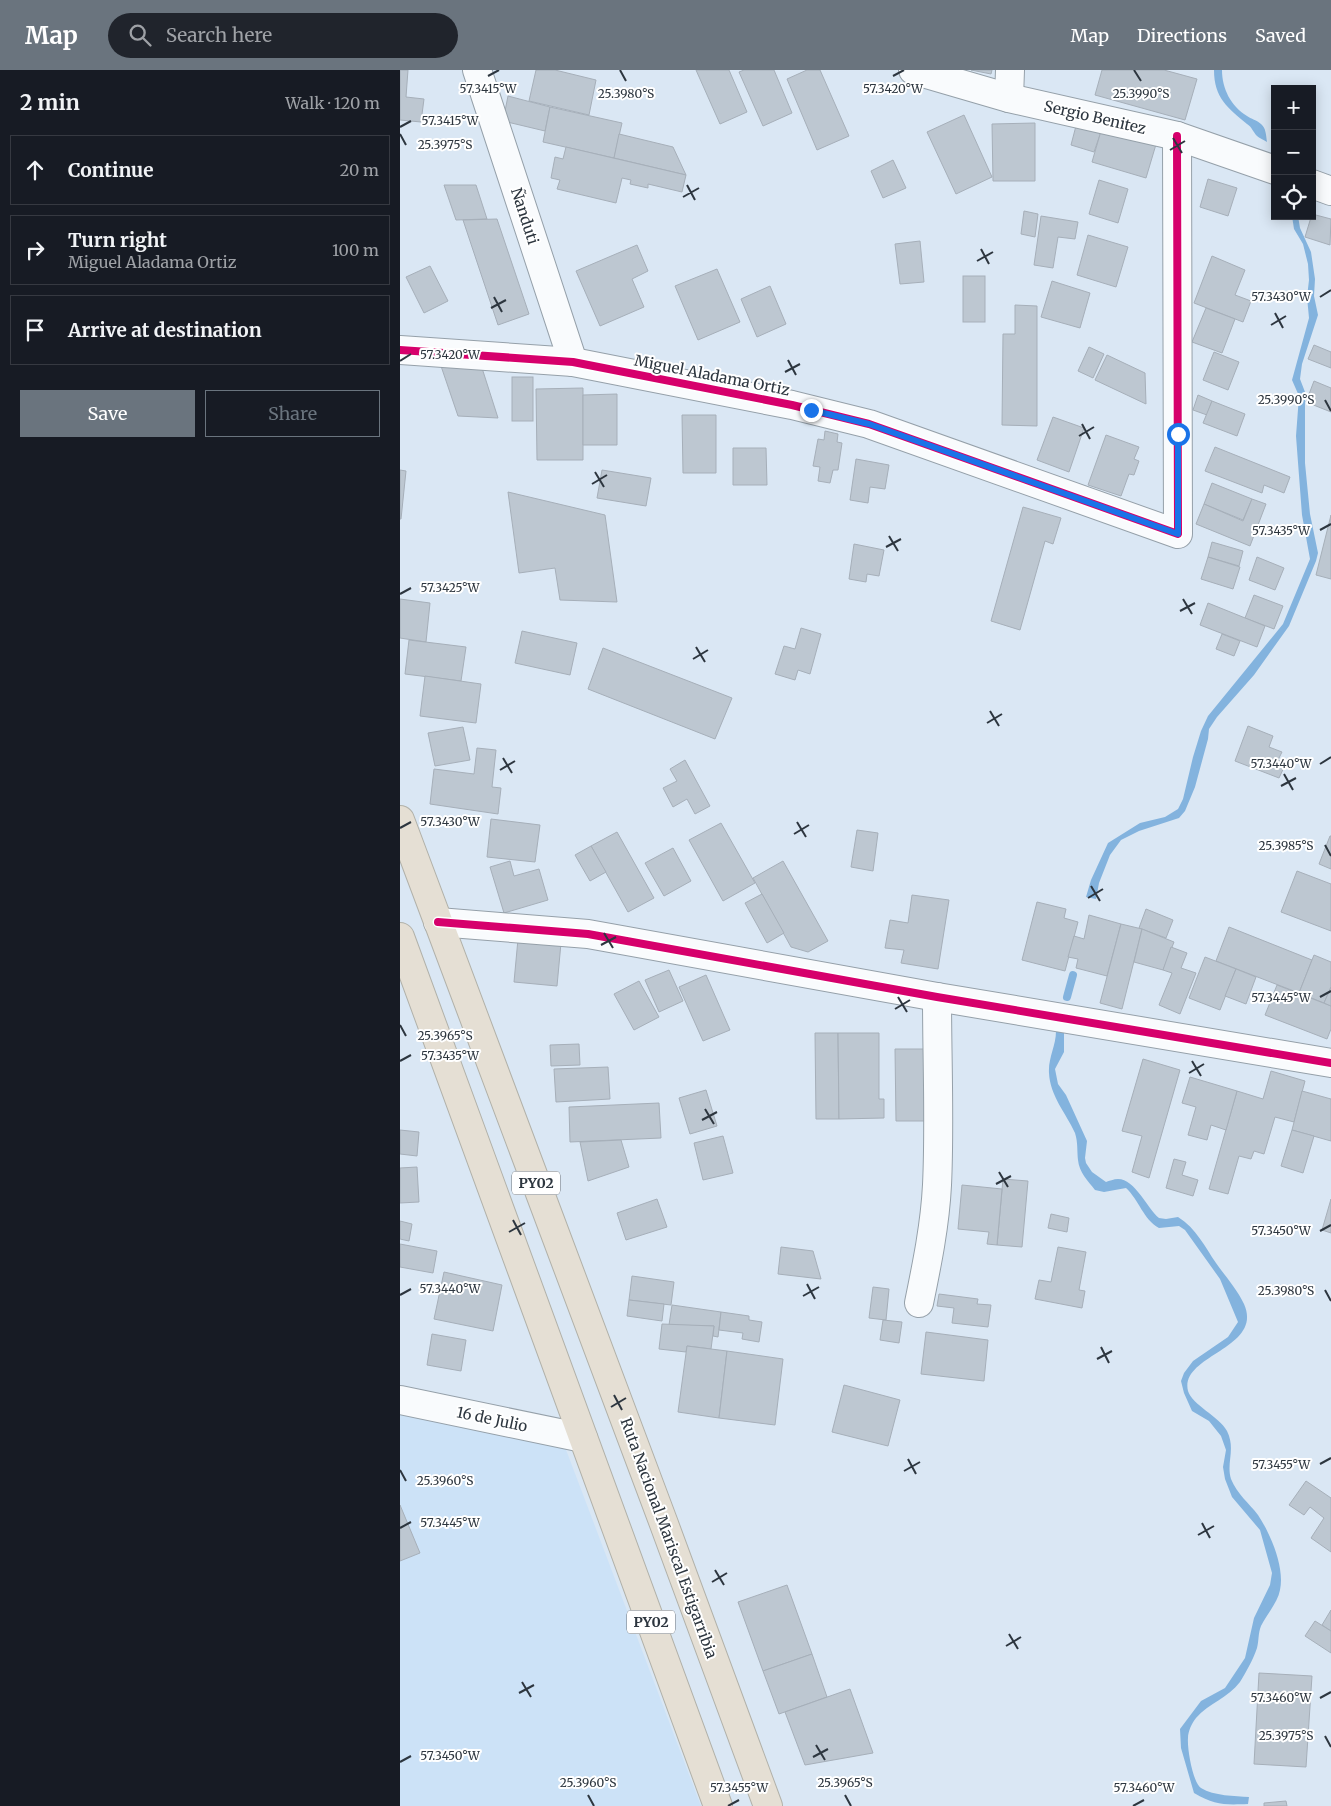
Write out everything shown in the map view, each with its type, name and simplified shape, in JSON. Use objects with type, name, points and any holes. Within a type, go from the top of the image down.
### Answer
[{"type":"highway","name":"Ruta Nacional Mariscal Estigarribia","points":[[400,820],[768,1806]]},
{"type":"highway","name":"PY02","points":[[400,937],[718,1806]]},
{"type":"street","name":"Ñanduti","points":[[476,70],[573,362]]},
{"type":"street","name":"Sergio Benitez","points":[[913,70],[1009,98],[1177,136],[1271,169]]},
{"type":"street","points":[[1009,98],[1010,70]]},
{"type":"street","name":"Miguel Aladama Ortiz","points":[[400,350],[573,362],[782,403],[869,424],[1178,534],[1177,136]]},
{"type":"street","points":[[1316,185],[1331,191]]},
{"type":"street","points":[[438,922],[588,934],[937,997],[1331,1063]]},
{"type":"street","points":[[920,1303],[932,1234],[937,1187],[937,997]]},
{"type":"street","name":"16 de Julio","points":[[400,1400],[584,1438]]},
{"type":"shaded area","points":[[400,1414],[565,1447],[701,1806],[400,1806]]},
{"type":"water","points":[[1214,70],[1222,70],[1224,84],[1232,102],[1241,112],[1258,121],[1263,126],[1267,142],[1257,136],[1223,101],[1216,88]]},
{"type":"water","points":[[1293,220],[1299,220],[1300,228],[1311,252],[1315,279],[1314,296],[1318,315],[1302,364],[1300,379],[1305,392],[1305,463],[1310,514],[1318,553],[1316,561],[1289,626],[1254,675],[1217,717],[1209,729],[1195,787],[1185,811],[1179,818],[1139,831],[1121,840],[1110,855],[1099,883],[1096,899],[1086,897],[1091,880],[1108,843],[1140,823],[1165,817],[1178,809],[1183,799],[1201,731],[1208,716],[1283,624],[1310,559],[1302,515],[1296,436],[1299,396],[1292,380],[1309,318],[1307,297],[1309,280],[1308,264],[1303,244],[1294,229]]},
{"type":"water","points":[[1056,1031],[1064,1033],[1064,1052],[1055,1069],[1058,1084],[1066,1095],[1087,1141],[1085,1158],[1092,1172],[1106,1182],[1118,1179],[1130,1184],[1159,1218],[1178,1217],[1184,1221],[1200,1238],[1244,1304],[1247,1319],[1242,1332],[1233,1342],[1196,1369],[1189,1379],[1188,1391],[1190,1396],[1218,1420],[1227,1431],[1231,1444],[1231,1479],[1240,1494],[1258,1515],[1272,1541],[1280,1571],[1280,1590],[1275,1604],[1261,1626],[1258,1645],[1240,1682],[1196,1718],[1189,1730],[1188,1743],[1193,1773],[1198,1785],[1206,1791],[1218,1794],[1249,1797],[1248,1804],[1220,1803],[1208,1800],[1194,1793],[1181,1748],[1180,1729],[1201,1701],[1225,1688],[1245,1658],[1254,1618],[1270,1585],[1272,1573],[1260,1530],[1232,1497],[1225,1479],[1223,1467],[1226,1450],[1221,1436],[1209,1421],[1192,1411],[1181,1381],[1184,1373],[1193,1361],[1228,1337],[1238,1322],[1220,1279],[1185,1230],[1179,1226],[1159,1228],[1149,1220],[1126,1188],[1104,1192],[1095,1190],[1084,1176],[1079,1164],[1075,1133],[1055,1097],[1050,1081],[1049,1068]]},
{"type":"building","points":[[400,70],[408,70],[406,97],[424,99],[421,122],[400,120]]},
{"type":"building","points":[[536,70],[555,70],[596,80],[589,115],[529,101]]},
{"type":"building","points":[[696,70],[729,70],[747,112],[720,124]]},
{"type":"building","points":[[744,70],[774,70],[792,113],[763,126],[739,72]]},
{"type":"building","points":[[807,70],[820,70],[849,136],[817,150],[787,79]]},
{"type":"building","points":[[971,70],[992,70],[991,74]]},
{"type":"building","points":[[1102,70],[1164,70],[1197,79],[1185,120],[1095,95]]},
{"type":"building","points":[[508,96],[550,107],[545,131],[503,121]]},
{"type":"building","points":[[550,107],[622,123],[614,158],[543,142]]},
{"type":"building","points":[[964,115],[992,177],[956,194],[927,132]]},
{"type":"building","points":[[1077,122],[1102,129],[1094,152],[1071,145]]},
{"type":"building","points":[[1035,123],[1035,181],[993,181],[992,124]]},
{"type":"building","points":[[1103,124],[1157,141],[1146,178],[1092,162]]},
{"type":"building","points":[[619,134],[673,147],[686,175],[614,158]]},
{"type":"building","points":[[566,147],[686,175],[682,192],[648,184],[648,188],[630,184],[631,180],[622,178],[616,203],[557,189],[560,180],[551,178],[555,157],[563,159]]},
{"type":"building","points":[[893,160],[906,188],[883,198],[871,171]]},
{"type":"building","points":[[1208,179],[1237,188],[1228,216],[1200,207]]},
{"type":"building","points":[[1099,180],[1128,189],[1118,223],[1089,214]]},
{"type":"building","points":[[444,185],[476,185],[487,219],[456,220]]},
{"type":"building","points":[[1024,211],[1038,214],[1035,237],[1021,234]]},
{"type":"building","points":[[1316,215],[1331,219],[1330,245],[1305,237],[1310,220],[1316,220]]},
{"type":"building","points":[[1041,216],[1078,222],[1075,239],[1058,237],[1053,268],[1034,265]]},
{"type":"building","points":[[497,219],[529,314],[498,325],[463,220]]},
{"type":"building","points":[[1088,235],[1128,247],[1116,287],[1077,275]]},
{"type":"building","points":[[920,241],[924,282],[900,284],[895,244]]},
{"type":"building","points":[[637,245],[648,271],[632,279],[644,307],[600,326],[576,271]]},
{"type":"building","points":[[1212,256],[1245,270],[1235,295],[1251,301],[1243,322],[1194,303]]},
{"type":"building","points":[[430,266],[448,301],[424,313],[406,277]]},
{"type":"building","points":[[717,269],[740,322],[698,340],[675,286]]},
{"type":"building","points":[[963,276],[985,276],[985,322],[963,322]]},
{"type":"building","points":[[1052,281],[1090,293],[1080,328],[1041,317]]},
{"type":"building","points":[[770,286],[786,324],[757,337],[741,299]]},
{"type":"building","points":[[1015,305],[1037,306],[1037,426],[1002,425],[1003,334],[1015,334]]},
{"type":"building","points":[[1206,308],[1235,319],[1222,353],[1192,342]]},
{"type":"building","points":[[1314,345],[1331,352],[1331,368],[1308,359]]},
{"type":"building","points":[[1089,347],[1104,354],[1093,378],[1078,371]]},
{"type":"building","points":[[1214,352],[1239,362],[1228,390],[1203,380]]},
{"type":"building","points":[[1107,355],[1145,373],[1146,404],[1095,380]]},
{"type":"building","points":[[441,366],[482,368],[498,418],[458,416]]},
{"type":"building","points":[[512,377],[533,377],[533,421],[512,421]]},
{"type":"building","points":[[1314,381],[1331,388],[1331,412],[1306,402]]},
{"type":"building","points":[[583,388],[583,460],[537,460],[536,389]]},
{"type":"building","points":[[617,394],[617,445],[583,445],[583,395]]},
{"type":"building","points":[[1198,395],[1212,401],[1207,415],[1193,410]]},
{"type":"building","points":[[1212,401],[1245,414],[1237,436],[1203,423]]},
{"type":"building","points":[[682,415],[716,415],[716,473],[683,473]]},
{"type":"building","points":[[1053,417],[1084,428],[1069,472],[1037,460]]},
{"type":"building","points":[[825,431],[838,434],[837,442],[842,443],[838,470],[833,470],[830,483],[818,481],[820,467],[813,466],[818,439],[824,440]]},
{"type":"building","points":[[1106,435],[1139,447],[1134,459],[1139,461],[1134,475],[1129,474],[1121,496],[1088,485]]},
{"type":"building","points":[[1215,447],[1290,477],[1284,493],[1264,485],[1262,493],[1205,471]]},
{"type":"building","points":[[733,448],[766,448],[767,485],[733,485]]},
{"type":"building","points":[[856,459],[889,465],[885,489],[870,487],[868,503],[850,500]]},
{"type":"building","points":[[400,470],[406,471],[401,519],[400,519]]},
{"type":"building","points":[[602,470],[651,478],[646,506],[597,498]]},
{"type":"building","points":[[1212,483],[1252,499],[1243,520],[1204,504]]},
{"type":"building","points":[[508,492],[605,515],[617,602],[560,600],[555,568],[519,573]]},
{"type":"building","points":[[1252,499],[1266,504],[1250,546],[1196,524],[1204,504],[1243,521]]},
{"type":"building","points":[[1023,507],[1061,518],[1053,544],[1045,541],[1020,630],[991,621]]},
{"type":"building","points":[[1331,515],[1331,579],[1316,575]]},
{"type":"building","points":[[1212,542],[1243,551],[1239,566],[1208,557]]},
{"type":"building","points":[[854,544],[884,550],[879,576],[867,574],[866,582],[849,579]]},
{"type":"building","points":[[1208,557],[1240,567],[1233,589],[1201,579]]},
{"type":"building","points":[[1257,557],[1284,568],[1275,590],[1249,580]]},
{"type":"building","points":[[1254,595],[1283,606],[1274,629],[1245,618]]},
{"type":"building","points":[[400,599],[430,603],[426,642],[400,638]]},
{"type":"building","points":[[1208,603],[1265,626],[1257,647],[1200,625]]},
{"type":"building","points":[[801,628],[821,634],[810,674],[798,670],[795,680],[775,674],[784,646],[795,649]]},
{"type":"building","points":[[522,631],[577,643],[570,675],[515,663]]},
{"type":"building","points":[[1222,634],[1240,641],[1234,656],[1216,649]]},
{"type":"building","points":[[409,640],[466,647],[461,681],[405,674]]},
{"type":"building","points":[[603,648],[732,698],[715,739],[588,689]]},
{"type":"building","points":[[425,676],[481,684],[476,723],[420,716]]},
{"type":"building","points":[[1248,726],[1273,736],[1269,747],[1282,752],[1278,760],[1286,763],[1279,778],[1235,761]]},
{"type":"building","points":[[463,727],[470,760],[435,766],[428,733]]},
{"type":"building","points":[[477,748],[496,750],[492,787],[501,788],[498,814],[430,804],[434,769],[474,774]]},
{"type":"building","points":[[685,760],[710,806],[695,814],[687,799],[673,807],[663,788],[677,781],[670,769]]},
{"type":"building","points":[[491,819],[540,825],[535,862],[487,857]]},
{"type":"building","points":[[721,823],[755,883],[723,901],[689,840]]},
{"type":"building","points":[[857,830],[878,833],[873,871],[851,867]]},
{"type":"building","points":[[617,832],[654,898],[628,912],[591,846]]},
{"type":"building","points":[[1331,836],[1331,869],[1319,864]]},
{"type":"building","points":[[591,846],[606,872],[590,881],[575,855]]},
{"type":"building","points":[[673,848],[691,881],[664,896],[645,863]]},
{"type":"building","points":[[510,861],[514,876],[539,869],[548,900],[504,913],[490,867]]},
{"type":"building","points":[[783,861],[828,941],[808,952],[791,947],[753,878]]},
{"type":"building","points":[[1297,871],[1331,884],[1331,931],[1281,912]]},
{"type":"building","points":[[762,894],[784,933],[767,943],[745,903]]},
{"type":"building","points":[[912,895],[949,900],[938,969],[901,963],[904,950],[885,948],[890,920],[908,923]]},
{"type":"building","points":[[1037,902],[1066,909],[1064,918],[1078,922],[1065,971],[1022,960]]},
{"type":"building","points":[[1146,909],[1173,920],[1166,938],[1139,928]]},
{"type":"building","points":[[1089,915],[1121,924],[1107,976],[1076,968],[1078,959],[1068,957],[1074,936],[1084,939]]},
{"type":"building","points":[[1121,924],[1142,929],[1122,1009],[1100,1003]]},
{"type":"building","points":[[1229,927],[1312,960],[1299,993],[1216,961]]},
{"type":"building","points":[[1142,929],[1174,942],[1163,970],[1134,962]]},
{"type":"building","points":[[518,939],[561,943],[557,986],[514,982]]},
{"type":"building","points":[[1171,947],[1187,953],[1181,968],[1196,973],[1180,1014],[1159,1005],[1172,973],[1163,970]]},
{"type":"building","points":[[1314,955],[1331,962],[1331,987],[1324,1003],[1299,993]]},
{"type":"building","points":[[1205,957],[1236,969],[1220,1010],[1189,998]]},
{"type":"building","points":[[1236,969],[1256,977],[1246,1004],[1225,996]]},
{"type":"building","points":[[669,970],[683,1001],[659,1012],[645,980]]},
{"type":"building","points":[[706,975],[730,1030],[703,1041],[679,987]]},
{"type":"building","points":[[639,981],[659,1017],[634,1030],[614,994]]},
{"type":"building","points":[[1277,985],[1331,1006],[1331,1029],[1327,1039],[1265,1015]]},
{"type":"building","points":[[1331,987],[1331,1006],[1324,1003]]},
{"type":"building","points":[[815,1033],[838,1033],[839,1119],[816,1119]]},
{"type":"building","points":[[838,1033],[879,1033],[879,1099],[884,1099],[884,1118],[839,1119]]},
{"type":"building","points":[[579,1044],[580,1065],[551,1066],[550,1045]]},
{"type":"building","points":[[895,1049],[931,1049],[932,1121],[896,1121]]},
{"type":"building","points":[[1143,1059],[1180,1070],[1149,1178],[1132,1172],[1142,1136],[1122,1131]]},
{"type":"building","points":[[608,1067],[610,1099],[556,1102],[554,1069]]},
{"type":"building","points":[[1271,1071],[1305,1081],[1294,1122],[1275,1117],[1264,1154],[1254,1151],[1251,1159],[1239,1156],[1228,1194],[1209,1189],[1237,1091],[1263,1099]]},
{"type":"building","points":[[1190,1077],[1237,1091],[1226,1130],[1211,1125],[1207,1140],[1188,1135],[1196,1107],[1182,1103]]},
{"type":"building","points":[[706,1090],[717,1126],[690,1134],[679,1098]]},
{"type":"building","points":[[1302,1091],[1331,1099],[1331,1141],[1292,1130]]},
{"type":"building","points":[[659,1103],[661,1138],[570,1142],[569,1107]]},
{"type":"building","points":[[400,1130],[419,1132],[417,1156],[400,1154]]},
{"type":"building","points":[[1292,1130],[1314,1136],[1303,1173],[1281,1166]]},
{"type":"building","points":[[723,1136],[733,1173],[703,1180],[694,1143]]},
{"type":"building","points":[[621,1140],[629,1167],[588,1181],[580,1142]]},
{"type":"building","points":[[1174,1159],[1186,1162],[1182,1175],[1198,1180],[1193,1196],[1166,1188]]},
{"type":"building","points":[[417,1167],[419,1202],[400,1203],[400,1168]]},
{"type":"building","points":[[1003,1179],[1028,1181],[1022,1247],[997,1245]]},
{"type":"building","points":[[962,1185],[1002,1189],[997,1245],[987,1244],[989,1232],[958,1229]]},
{"type":"building","points":[[657,1199],[667,1227],[626,1240],[617,1213]]},
{"type":"building","points":[[1331,1199],[1331,1233],[1322,1230]]},
{"type":"building","points":[[1051,1214],[1069,1218],[1067,1232],[1048,1228]]},
{"type":"building","points":[[400,1221],[412,1224],[409,1241],[400,1239]]},
{"type":"building","points":[[400,1244],[437,1251],[433,1273],[400,1267]]},
{"type":"building","points":[[781,1247],[813,1251],[821,1279],[778,1274]]},
{"type":"building","points":[[1058,1247],[1086,1252],[1079,1290],[1085,1291],[1082,1308],[1035,1299],[1039,1280],[1051,1282]]},
{"type":"building","points":[[444,1272],[502,1285],[493,1331],[434,1319]]},
{"type":"building","points":[[632,1276],[674,1282],[671,1305],[629,1300]]},
{"type":"building","points":[[873,1287],[889,1289],[886,1320],[869,1318]]},
{"type":"building","points":[[939,1294],[978,1299],[977,1304],[991,1305],[988,1327],[952,1323],[954,1308],[937,1306]]},
{"type":"building","points":[[629,1300],[664,1304],[662,1321],[627,1316]]},
{"type":"building","points":[[672,1305],[721,1312],[718,1337],[713,1336],[714,1326],[669,1325]]},
{"type":"building","points":[[721,1312],[749,1316],[749,1320],[762,1322],[759,1342],[742,1339],[743,1333],[719,1330]]},
{"type":"building","points":[[883,1320],[902,1322],[899,1343],[880,1340]]},
{"type":"building","points":[[662,1324],[714,1326],[711,1349],[687,1346],[686,1352],[659,1349]]},
{"type":"building","points":[[926,1332],[988,1340],[984,1381],[921,1374]]},
{"type":"building","points":[[432,1334],[466,1340],[461,1371],[427,1365]]},
{"type":"building","points":[[687,1346],[727,1351],[719,1418],[678,1412]]},
{"type":"building","points":[[727,1351],[783,1359],[775,1425],[719,1418]]},
{"type":"building","points":[[844,1385],[900,1400],[888,1446],[832,1432]]},
{"type":"building","points":[[1306,1481],[1331,1498],[1331,1552],[1311,1538],[1324,1518],[1310,1507],[1304,1515],[1289,1505]]},
{"type":"building","points":[[400,1505],[420,1553],[400,1561]]},
{"type":"building","points":[[787,1585],[812,1654],[763,1671],[738,1602]]},
{"type":"building","points":[[1331,1610],[1331,1631],[1322,1625]]},
{"type":"building","points":[[1315,1621],[1331,1631],[1331,1653],[1305,1636]]},
{"type":"building","points":[[812,1654],[827,1697],[779,1714],[763,1671]]},
{"type":"building","points":[[1259,1673],[1312,1676],[1306,1767],[1254,1764]]},
{"type":"building","points":[[850,1689],[873,1753],[805,1765],[785,1712]]},
{"type":"building","points":[[1286,1801],[1287,1806],[1264,1806],[1264,1803]]},
{"type":"waterway","points":[[1067,997],[1073,975]]},
{"type":"cycle path","points":[[400,350],[573,362],[792,405],[869,424],[1178,534],[1177,136]]},
{"type":"cycle path","points":[[438,922],[588,934],[937,997],[1331,1063]]},
{"type":"route","points":[[811,410],[869,424],[1178,534],[1178,434]]}]
